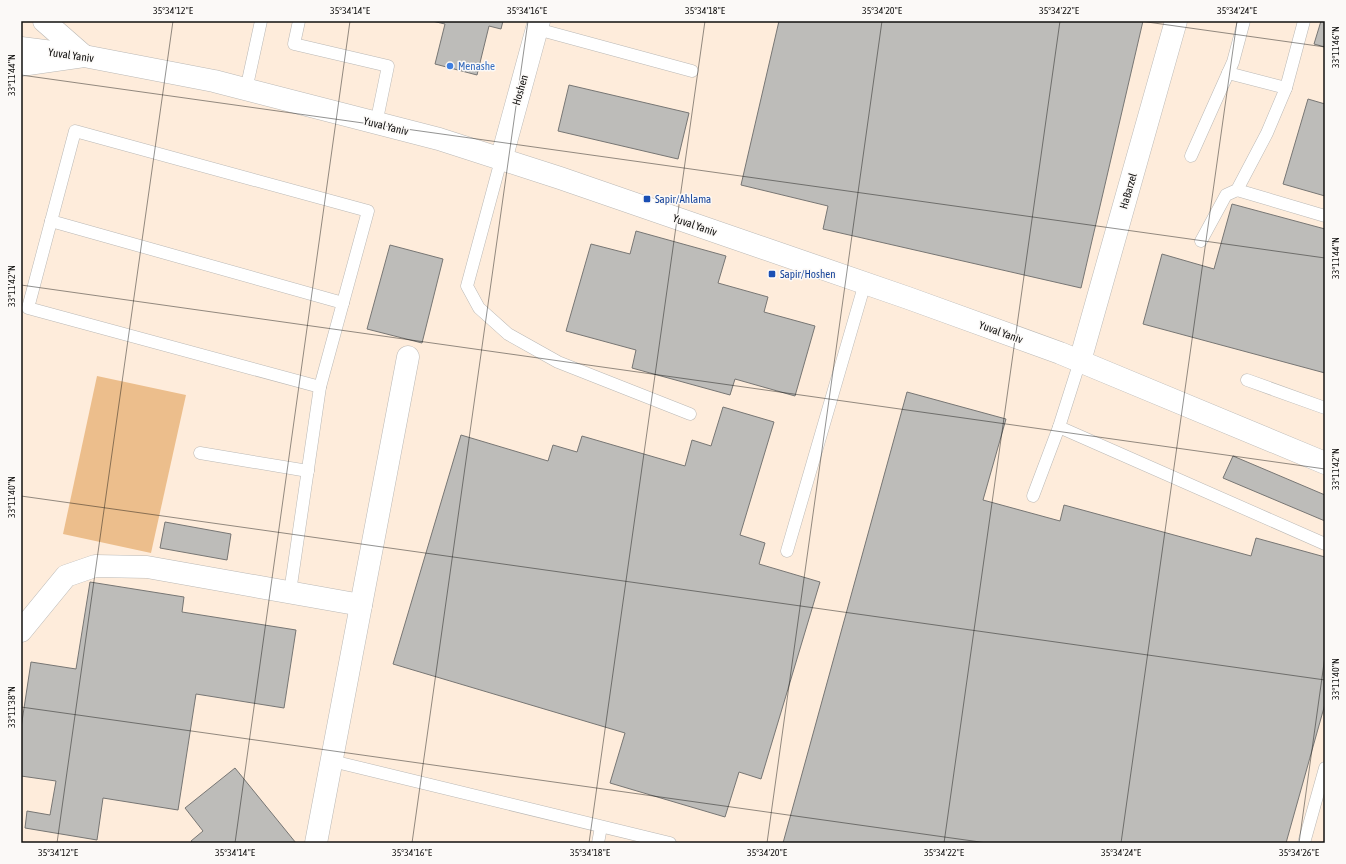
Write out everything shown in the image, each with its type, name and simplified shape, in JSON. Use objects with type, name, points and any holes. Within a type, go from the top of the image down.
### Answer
[{"type":"main road","points":[[44,21],[84,56]]},
{"type":"main road","name":"HaBarzel","points":[[1080,362],[1176,21]]},
{"type":"main road","name":"Hoshen","points":[[501,160],[538,25]]},
{"type":"main road","name":"Yuval Yaniv","points":[[21,48],[84,56],[214,81],[376,124],[439,139],[560,178],[865,283],[1080,362],[1325,463]]},
{"type":"main road","points":[[21,66],[84,56]]},
{"type":"main road","points":[[316,843],[408,357]]},
{"type":"main road","points":[[21,631],[66,576],[95,566],[147,567],[361,605]]},
{"type":"lane","points":[[246,90],[261,21]]},
{"type":"lane","points":[[299,21],[294,44],[388,66],[376,124]]},
{"type":"lane","points":[[1191,156],[1228,73],[1244,21]]},
{"type":"lane","points":[[1201,241],[1226,195],[1237,190],[1267,133],[1286,88],[1304,21]]},
{"type":"lane","points":[[538,25],[692,71]]},
{"type":"lane","points":[[1228,73],[1286,88]]},
{"type":"lane","points":[[290,592],[320,387],[368,211],[76,131],[28,308],[320,387]]},
{"type":"lane","points":[[501,160],[467,286],[479,308],[508,334],[558,362],[690,414]]},
{"type":"lane","points":[[1237,190],[1325,216]]},
{"type":"lane","points":[[51,221],[343,303]]},
{"type":"lane","points":[[787,551],[865,283]]},
{"type":"lane","points":[[1033,496],[1059,427],[1080,362]]},
{"type":"lane","points":[[1247,380],[1325,408]]},
{"type":"lane","points":[[1059,427],[1325,544]]},
{"type":"lane","points":[[200,453],[308,471]]},
{"type":"lane","points":[[332,761],[670,843]]},
{"type":"lane","points":[[1304,843],[1325,768]]},
{"type":"lane","points":[[598,843],[601,827]]},
{"type":"shaded area","points":[[21,21],[1325,21],[1325,843],[21,843]]},
{"type":"shaded area","points":[[97,376],[186,395],[151,553],[63,534]]},
{"type":"building","points":[[432,21],[503,21],[501,29],[489,26],[477,75],[435,64],[445,24]]},
{"type":"building","points":[[779,21],[1143,21],[1081,288],[823,229],[828,206],[741,185]]},
{"type":"building","points":[[1321,21],[1325,21],[1325,47],[1314,44]]},
{"type":"building","points":[[569,85],[689,113],[678,159],[558,131]]},
{"type":"building","points":[[1308,99],[1325,104],[1325,196],[1283,184]]},
{"type":"building","points":[[1232,204],[1325,229],[1325,373],[1143,324],[1162,254],[1214,269]]},
{"type":"building","points":[[636,231],[726,256],[718,283],[768,297],[764,312],[815,326],[795,396],[735,379],[730,395],[632,368],[636,350],[566,331],[591,244],[630,254]]},
{"type":"building","points":[[390,245],[443,259],[422,343],[367,329]]},
{"type":"building","points":[[907,392],[1006,419],[983,500],[1060,521],[1064,505],[1251,556],[1256,538],[1325,557],[1325,704],[1286,843],[783,843]]},
{"type":"building","points":[[723,407],[774,422],[740,535],[765,543],[759,564],[820,582],[761,779],[739,772],[725,817],[610,783],[625,733],[393,664],[461,435],[548,461],[553,445],[577,452],[582,436],[685,466],[692,440],[711,446]]},
{"type":"building","points":[[1233,456],[1325,495],[1325,521],[1223,478]]},
{"type":"building","points":[[165,522],[231,534],[227,560],[160,548]]},
{"type":"building","points":[[90,582],[184,597],[182,612],[296,630],[284,708],[196,694],[178,810],[103,798],[97,840],[25,828],[27,811],[50,815],[56,781],[21,776],[21,728],[31,662],[76,669]]},
{"type":"building","points":[[235,768],[296,843],[193,843],[191,841],[203,831],[185,808]]},
{"type":"place","name":"Menashe","points":[[450,66]]},
{"type":"place","name":"Sapir/Ahlama","points":[[647,199]]},
{"type":"place","name":"Sapir/Hoshen","points":[[772,274]]}]
